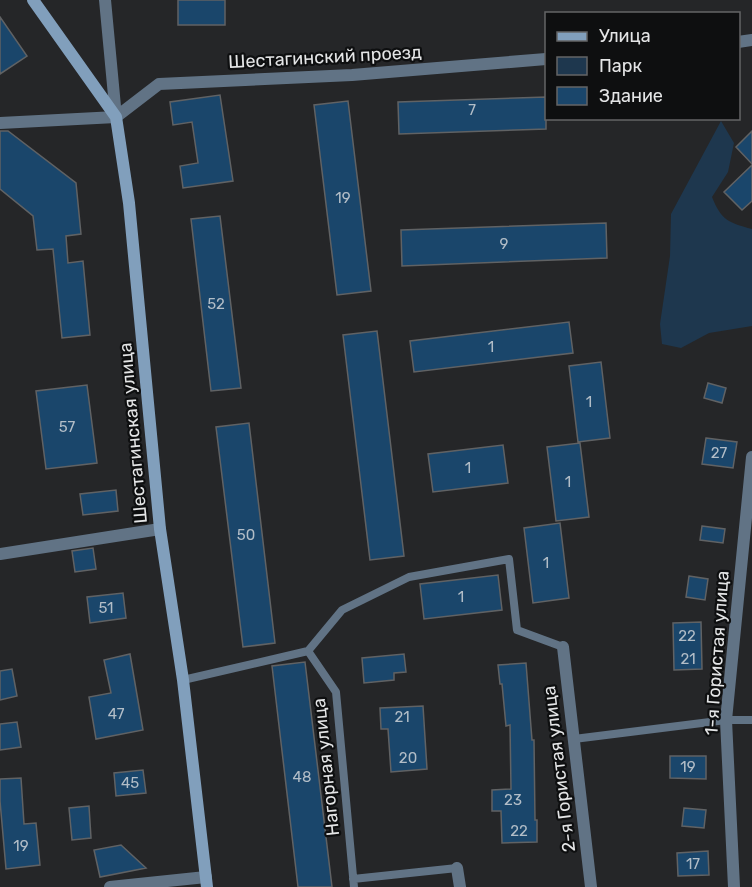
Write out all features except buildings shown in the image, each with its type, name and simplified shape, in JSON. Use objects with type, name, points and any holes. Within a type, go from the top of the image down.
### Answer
[{"type":"main road","name":"Шестагинская улица","points":[[33,0],[116,117],[129,203],[160,529],[183,680],[206,882]]},
{"type":"street","points":[[0,123],[116,117],[105,0]]},
{"type":"street","name":"Шестагинский проезд","points":[[116,117],[159,84],[352,75],[545,59]]},
{"type":"street","name":"1-я Гористая улица","points":[[734,887],[726,720],[752,457]]},
{"type":"street","points":[[0,554],[160,529]]},
{"type":"street","name":"2-я Гористая улица","points":[[563,647],[591,887]]},
{"type":"street","points":[[457,868],[460,887]]},
{"type":"street","points":[[110,887],[206,882]]},
{"type":"lane","points":[[183,680],[308,651],[342,610],[410,577],[509,559],[517,630],[563,647]]},
{"type":"lane","name":"Нагорная улица","points":[[308,651],[336,692],[354,883]]},
{"type":"lane","points":[[574,739],[726,720],[752,720]]},
{"type":"lane","points":[[354,883],[457,868]]},
{"type":"green space","points":[[721,121],[734,143],[728,172],[712,197],[723,216],[737,225],[752,229],[752,326],[709,333],[681,348],[662,344],[660,324],[670,256],[671,214]]}]
